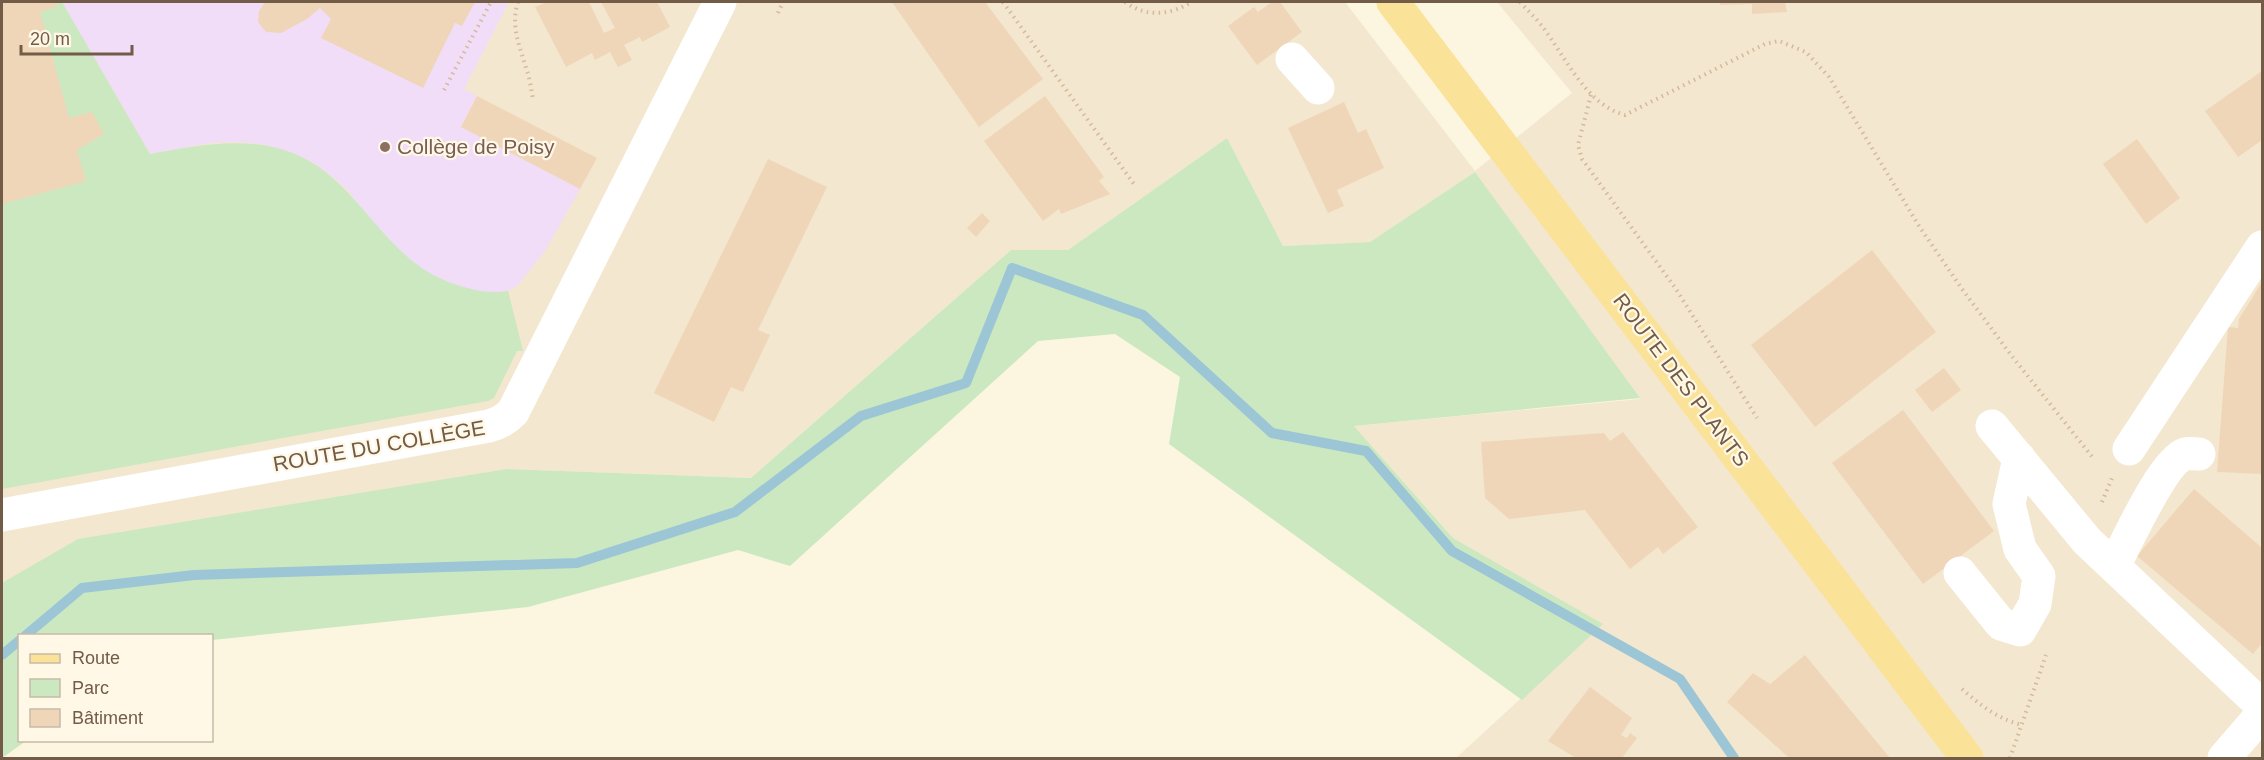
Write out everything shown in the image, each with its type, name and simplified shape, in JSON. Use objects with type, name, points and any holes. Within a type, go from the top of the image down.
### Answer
[{"type":"main road","name":"ROUTE DES PLANTS","points":[[1393,2],[1967,759]]},
{"type":"street","name":"ROUTE DU COLLÈGE","points":[[2,515],[489,426],[507,418],[513,412],[720,2]]},
{"type":"street","points":[[1292,59],[1318,88]]},
{"type":"street","points":[[2129,449],[2262,247]]},
{"type":"street","points":[[1992,426],[2087,541],[2262,706]]},
{"type":"street","points":[[2114,566],[2171,463],[2184,454],[2199,454]]},
{"type":"street","points":[[1960,573],[2001,624],[2020,630],[2035,604],[2039,576],[2020,549],[2009,504],[2019,458]]},
{"type":"street","points":[[2224,759],[2262,714]]},
{"type":"path","points":[[444,90],[491,2]]},
{"type":"path","points":[[518,2],[514,12],[516,40],[527,71],[533,99]]},
{"type":"path","points":[[778,13],[783,2]]},
{"type":"path","points":[[1003,2],[1136,187]]},
{"type":"path","points":[[1125,2],[1141,11],[1157,13],[1178,9],[1191,2]]},
{"type":"path","points":[[1520,2],[1540,24],[1590,95],[1613,112],[1626,115],[1765,44],[1779,41],[1806,52],[1829,77],[1919,226],[1962,289],[2011,356],[2097,462]]},
{"type":"path","points":[[1590,95],[1578,145],[1582,159],[1676,289],[1761,424]]},
{"type":"path","points":[[2104,470],[2111,479]]},
{"type":"path","points":[[1960,687],[1992,713],[2006,721],[2022,725],[2010,759]]},
{"type":"shaded area","points":[[2,2],[1345,2],[1475,171],[1572,93],[1497,2],[2262,2],[2262,758],[1456,758],[1602,624],[1453,538],[1354,426],[1640,399],[1475,172],[1370,242],[1283,246],[1227,138],[1068,250],[1011,250],[751,478],[507,469],[2,583]]},
{"type":"shaded area","name":"Collège de Poisy","points":[[62,2],[509,2],[464,89],[477,96],[461,127],[580,189],[545,251],[518,285],[508,291],[492,293],[450,283],[415,265],[378,229],[349,192],[318,166],[296,154],[261,144],[235,142],[210,143],[150,154]]},
{"type":"green space","points":[[2,2],[62,2],[150,154],[231,143],[264,145],[281,149],[307,160],[330,175],[350,194],[386,236],[428,272],[474,290],[508,291],[523,351],[517,351],[494,398],[488,401],[2,489]]},
{"type":"green space","points":[[1227,138],[1283,246],[1370,242],[1475,172],[1640,398],[1354,426],[1453,538],[1603,624],[1522,700],[1169,444],[1180,377],[1115,334],[1038,341],[790,566],[738,550],[528,607],[213,640],[213,634],[18,634],[18,742],[25,742],[2,758],[2,583],[78,539],[507,469],[751,478],[1011,250],[1068,250]]},
{"type":"building","points":[[2,2],[56,2],[58,6],[40,12],[69,118],[92,112],[104,134],[77,150],[86,181],[2,204]]},
{"type":"building","points":[[265,2],[475,2],[462,26],[455,23],[423,88],[321,38],[331,19],[320,8],[307,19],[281,33],[266,32],[258,22],[259,11]]},
{"type":"building","points":[[547,2],[589,2],[604,33],[615,28],[601,2],[657,2],[670,27],[642,42],[640,37],[624,45],[632,60],[618,67],[610,52],[595,60],[592,53],[566,67],[535,7]]},
{"type":"building","points":[[892,2],[985,2],[1043,79],[979,127]]},
{"type":"building","points":[[1272,2],[1280,2],[1302,32],[1257,65],[1228,26],[1254,7],[1258,12]]},
{"type":"building","points":[[1720,2],[1785,2],[1787,12],[1752,14],[1752,4],[1720,5]]},
{"type":"building","points":[[2262,71],[2262,140],[2238,157],[2205,111]]},
{"type":"building","points":[[477,96],[597,158],[580,189],[461,127]]},
{"type":"building","points":[[1045,96],[1104,177],[1099,181],[1110,194],[1061,214],[1059,209],[1043,221],[984,141]]},
{"type":"building","points":[[1344,102],[1358,133],[1366,129],[1384,168],[1337,190],[1344,206],[1328,213],[1288,128]]},
{"type":"building","points":[[2137,139],[2180,198],[2146,224],[2103,164]]},
{"type":"building","points":[[768,159],[827,187],[758,330],[770,335],[743,392],[731,387],[714,422],[654,393]]},
{"type":"building","points":[[982,213],[990,221],[976,237],[967,228]]},
{"type":"building","points":[[1872,250],[1936,332],[1815,427],[1751,345]]},
{"type":"building","points":[[2262,282],[2262,474],[2217,472],[2228,327],[2238,328],[2239,319]]},
{"type":"building","points":[[1944,368],[1961,390],[1932,412],[1915,390]]},
{"type":"building","points":[[1903,410],[1994,531],[1923,584],[1832,463]]},
{"type":"building","points":[[1623,432],[1698,527],[1663,554],[1658,547],[1630,569],[1585,510],[1509,519],[1485,498],[1481,442],[1604,433],[1610,441]]},
{"type":"building","points":[[2194,489],[2262,548],[2262,643],[2253,654],[2137,556]]},
{"type":"building","points":[[1805,655],[1890,758],[1789,758],[1727,702],[1753,673],[1770,684]]},
{"type":"building","points":[[1590,687],[1632,718],[1621,735],[1627,738],[1630,733],[1637,738],[1622,758],[1576,758],[1548,741]]},
{"type":"waterway","points":[[27,634],[82,588],[194,575],[577,563],[735,512],[861,416],[966,383],[1012,268],[1143,315],[1272,433],[1366,451],[1452,551],[1680,679],[1734,758]]},
{"type":"waterway","points":[[2,655],[18,642]]},
{"type":"place","name":"Collège de Poisy","points":[[385,147]]}]
